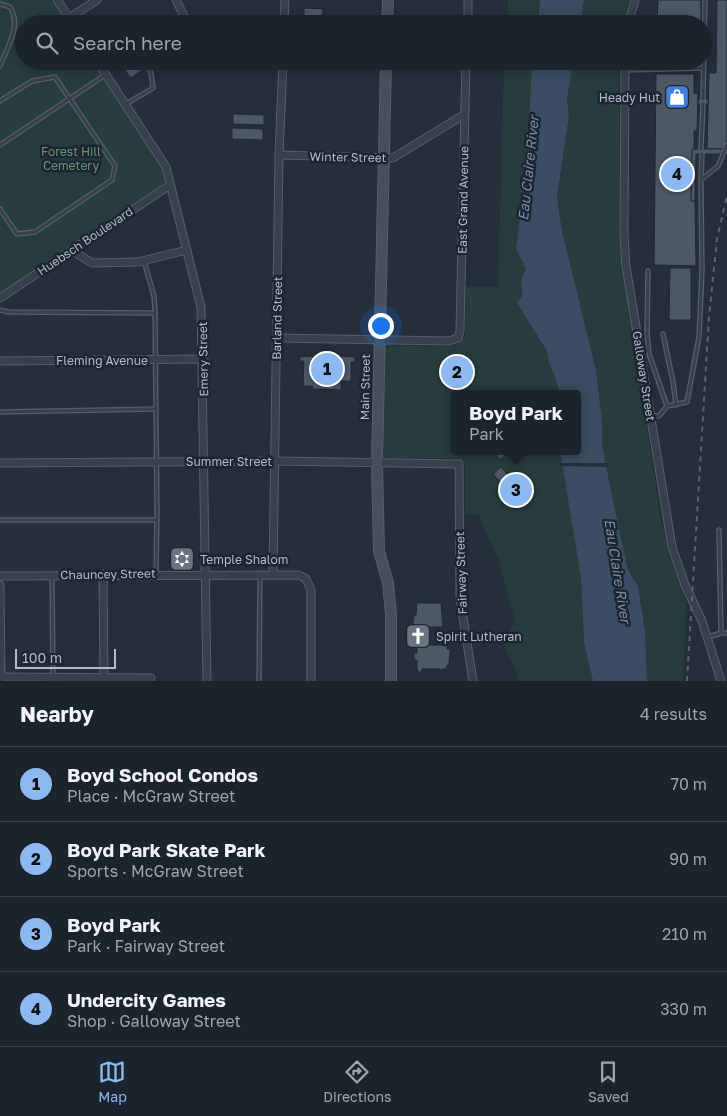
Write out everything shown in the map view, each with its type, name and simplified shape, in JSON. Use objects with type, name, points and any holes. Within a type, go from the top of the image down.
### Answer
[{"type":"street","points":[[57,0],[67,15]]},
{"type":"street","points":[[78,15],[97,0]]},
{"type":"street","points":[[176,0],[184,15]]},
{"type":"street","points":[[284,15],[285,0]]},
{"type":"street","points":[[387,15],[388,0]]},
{"type":"street","points":[[468,0],[468,15]]},
{"type":"street","points":[[631,15],[635,0]]},
{"type":"street","name":"Emery Street","points":[[103,70],[166,167],[201,306],[204,359],[203,462],[207,681]]},
{"type":"street","name":"Barland Street","points":[[273,574],[279,155],[283,70]]},
{"type":"street","name":"Main Street","points":[[386,70],[378,340],[377,463],[379,551],[388,583],[391,614],[391,681]]},
{"type":"street","name":"East Grand Avenue","points":[[378,340],[449,341],[458,338],[460,331],[466,70]]},
{"type":"street","name":"Galloway Street","points":[[625,70],[624,234],[626,266],[672,547],[685,585],[707,637],[721,681]]},
{"type":"street","name":"Winter Street","points":[[279,155],[393,158],[464,114]]},
{"type":"street","name":"Huebsch Boulevard","points":[[0,298],[170,185]]},
{"type":"street","points":[[71,250],[92,263],[144,261],[187,250]]},
{"type":"street","points":[[277,338],[378,340]]},
{"type":"street","name":"Fleming Avenue","points":[[0,361],[204,359]]},
{"type":"street","name":"Summer Street","points":[[0,463],[275,461],[459,464]]},
{"type":"street","name":"Fairway Street","points":[[459,464],[460,598],[473,681]]},
{"type":"street","points":[[103,574],[104,679]]},
{"type":"street","name":"Chauncey Street","points":[[0,576],[103,574],[299,575],[306,579],[312,590],[311,681]]},
{"type":"street","points":[[0,585],[1,678],[151,678]]},
{"type":"lane","points":[[705,0],[705,15]]},
{"type":"lane","points":[[0,4],[10,7],[15,18],[14,31],[0,66]]},
{"type":"lane","points":[[125,104],[153,88],[150,70]]},
{"type":"lane","points":[[651,416],[658,416],[667,406],[687,402],[699,337],[702,271],[701,152],[704,70]]},
{"type":"lane","points":[[0,145],[106,74]]},
{"type":"lane","points":[[0,101],[32,81],[50,76],[58,78],[110,155],[115,166],[112,180],[35,232],[17,234],[0,209]]},
{"type":"lane","points":[[701,180],[718,166],[727,145]]},
{"type":"lane","points":[[144,261],[154,296],[157,360],[155,461],[156,574]]},
{"type":"lane","points":[[648,271],[647,333],[649,354],[667,406]]},
{"type":"lane","points":[[0,310],[8,312],[155,313]]},
{"type":"lane","points":[[663,334],[676,405]]},
{"type":"lane","points":[[0,412],[156,409]]},
{"type":"lane","points":[[0,520],[157,520]]},
{"type":"lane","points":[[718,530],[721,633]]},
{"type":"lane","points":[[259,681],[260,574]]},
{"type":"lane","points":[[52,575],[53,679]]},
{"type":"lane","points":[[707,637],[721,633],[727,634]]},
{"type":"green space","name":"Forest Hill Cemetery","points":[[0,0],[51,0],[61,15],[15,15],[15,70],[97,70],[163,168],[165,180],[163,184],[0,294]]},
{"type":"green space","points":[[508,0],[540,0],[539,15],[507,15]]},
{"type":"green space","points":[[584,0],[629,0],[625,15],[582,15]]},
{"type":"green space","points":[[504,70],[532,70],[526,184],[523,193],[516,247],[526,269],[521,280],[522,296],[517,303],[547,351],[549,364],[559,390],[451,390],[451,455],[561,455],[581,578],[584,643],[593,681],[519,681],[503,643],[515,621],[498,559],[478,514],[465,514],[465,462],[451,458],[391,458],[386,457],[384,453],[385,349],[391,346],[453,346],[459,343],[465,337],[466,287],[498,287]]},
{"type":"green space","points":[[572,70],[619,70],[620,243],[660,513],[668,553],[686,602],[683,681],[647,681],[645,631],[638,586],[628,570],[611,491],[602,444],[602,422],[596,370],[562,231],[557,197],[569,116],[567,100]]},
{"type":"water","points":[[540,0],[584,0],[582,15],[539,15]]},
{"type":"water","name":"Eau Claire River","points":[[532,70],[572,70],[567,100],[569,116],[557,197],[562,231],[596,370],[602,422],[602,444],[611,491],[628,570],[638,586],[645,631],[647,681],[593,681],[584,643],[581,578],[561,455],[581,455],[581,390],[559,390],[549,364],[547,351],[517,303],[522,296],[521,280],[526,269],[516,248],[523,193],[526,184]]},
{"type":"pier","points":[[560,463],[608,463],[609,467],[560,466]]},
{"type":"building","points":[[658,0],[701,0],[701,15],[657,15]]},
{"type":"building","points":[[717,0],[727,0],[727,141],[723,149],[707,149],[709,73],[716,73]]},
{"type":"building","points":[[304,8],[323,9],[323,15],[304,15]]},
{"type":"building","points":[[125,70],[142,70],[131,78]]},
{"type":"building","points":[[656,74],[694,74],[694,93],[698,94],[697,131],[694,131],[696,266],[654,265]]},
{"type":"building","points":[[698,99],[708,99],[708,104],[698,104]]},
{"type":"building","points":[[233,114],[264,115],[264,125],[233,124]]},
{"type":"building","points":[[232,128],[263,129],[263,140],[232,139]]},
{"type":"building","points":[[692,149],[723,149],[723,154],[696,154],[695,201],[691,201]]},
{"type":"building","points":[[670,268],[691,268],[691,320],[669,320]]},
{"type":"building","points":[[325,355],[330,355],[331,358],[341,358],[341,356],[355,357],[355,362],[351,362],[351,381],[341,381],[341,390],[312,389],[313,386],[303,386],[304,361],[300,361],[300,357],[314,356],[314,358],[325,358]]},
{"type":"building","points":[[496,455],[506,455],[500,460]]},
{"type":"building","points":[[501,467],[508,475],[500,482],[493,474]]},
{"type":"building","name":"Temple Shalom","points":[[174,553],[191,553],[191,565],[174,565]]},
{"type":"building","name":"Spirit Lutheran","points":[[417,603],[441,603],[443,627],[420,627],[420,645],[447,645],[447,649],[450,649],[449,665],[447,665],[446,669],[442,669],[442,672],[440,669],[422,669],[422,672],[418,672],[417,660],[414,660],[414,653],[417,653],[417,627],[413,624]]},
{"type":"railway","points":[[687,681],[709,317],[717,239],[727,195]]},
{"type":"place","name":"Heady Hut","points":[[677,97]]},
{"type":"place","name":"Undercity Games","points":[[677,174]]},
{"type":"place","name":"Boyd School Condos","points":[[327,369]]},
{"type":"place","name":"Boyd Park Skate Park","points":[[457,372]]},
{"type":"place","name":"Boyd Park","points":[[516,490]]},
{"type":"place","name":"Temple Shalom","points":[[182,559]]},
{"type":"place","name":"Spirit Lutheran","points":[[418,636]]}]
